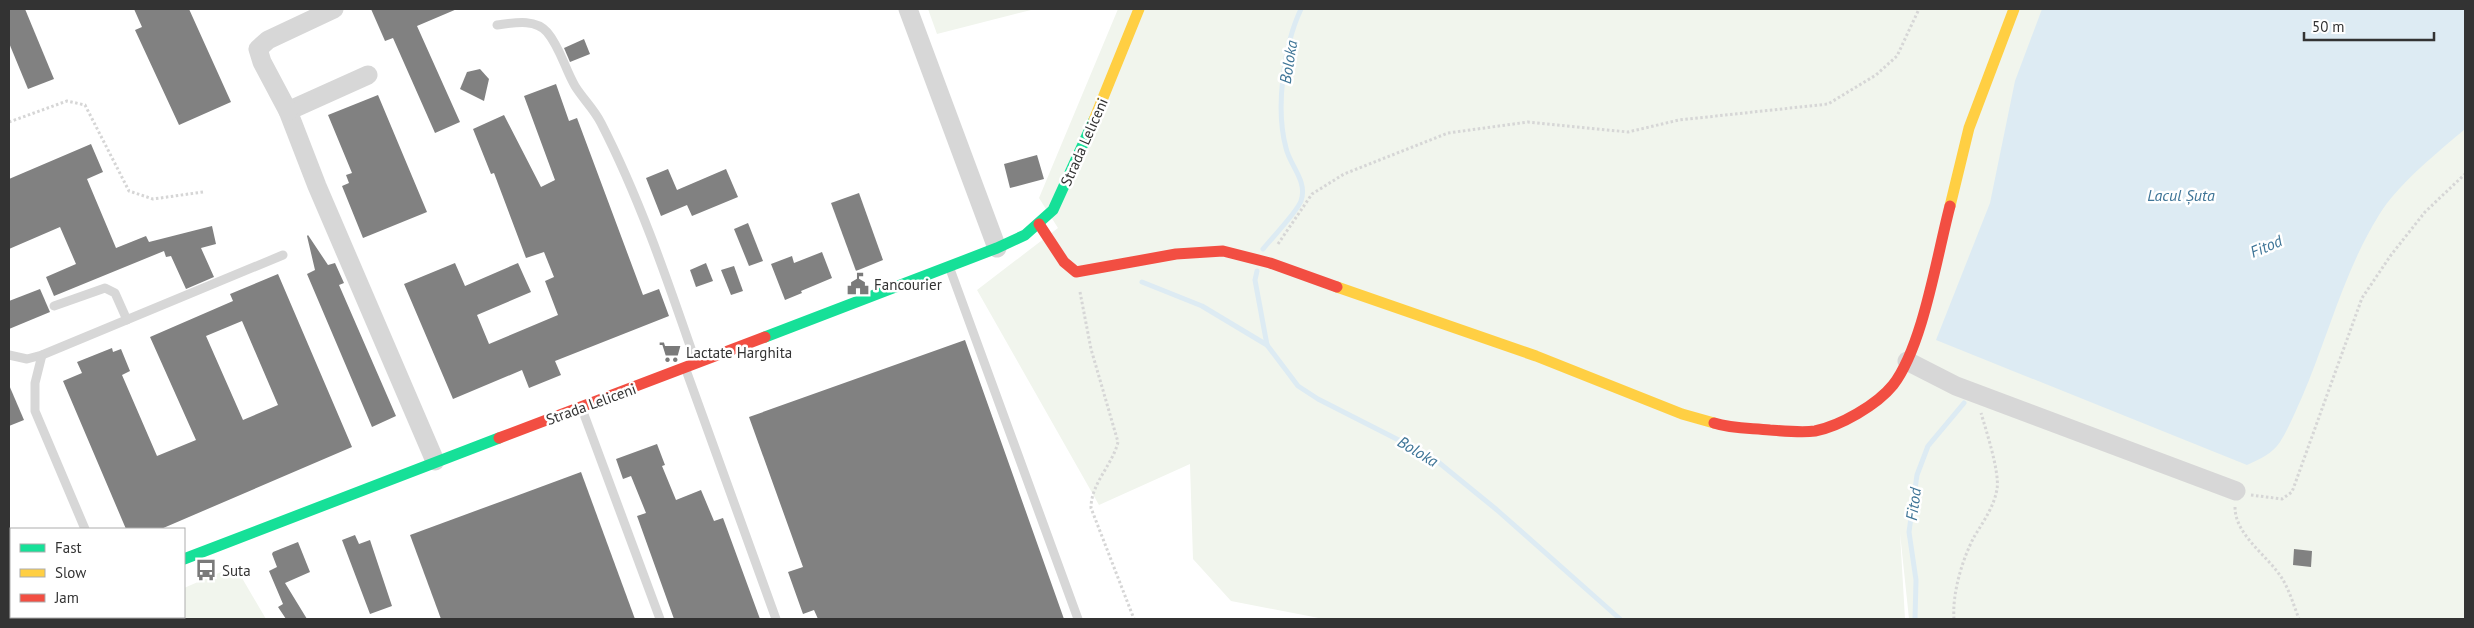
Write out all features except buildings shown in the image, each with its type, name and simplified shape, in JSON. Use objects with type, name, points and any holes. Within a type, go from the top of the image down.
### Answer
[{"type":"street","points":[[334,9],[268,40],[258,49],[262,62],[288,111],[317,186],[435,461]]},
{"type":"street","points":[[908,9],[997,248]]},
{"type":"street","name":"Strada Leliceni","points":[[185,559],[435,461],[582,408],[949,267],[1025,235],[1053,210],[1085,144],[1139,9]]},
{"type":"street","points":[[1039,224],[1064,262],[1076,272],[1207,250],[1223,251],[1270,263],[1536,356],[1682,414],[1723,426],[1782,432],[1815,431],[1844,421],[1862,411],[1887,391],[1907,361],[1919,328],[1969,128],[2014,9]]},
{"type":"street","points":[[288,111],[368,76]]},
{"type":"street","points":[[1907,361],[1975,394],[2236,491]]},
{"type":"lane","points":[[497,26],[531,23],[547,31],[569,76],[580,94],[591,106],[612,147],[632,192],[776,619]]},
{"type":"lane","points":[[9,355],[27,359],[42,355],[283,255]]},
{"type":"lane","points":[[949,267],[1078,619]]},
{"type":"lane","points":[[54,306],[105,288],[116,293],[126,320]]},
{"type":"lane","points":[[42,355],[35,383],[35,411],[85,528]]},
{"type":"lane","points":[[582,408],[660,619]]},
{"type":"path","points":[[1270,263],[1286,230],[1312,194],[1344,174],[1448,133],[1528,122],[1628,132],[1679,120],[1828,104],[1876,75],[1897,56],[1919,9]]},
{"type":"path","points":[[9,122],[67,100],[86,105],[129,191],[153,199],[203,192]]},
{"type":"path","points":[[2298,619],[2282,579],[2266,556],[2249,540],[2235,516],[2236,491],[2252,496],[2282,499],[2292,492],[2362,298],[2391,255],[2425,212],[2465,174]]},
{"type":"path","points":[[1076,272],[1091,349],[1118,442],[1115,455],[1091,494],[1091,508],[1134,619]]},
{"type":"path","points":[[1954,619],[1961,572],[1973,539],[1988,515],[1998,487],[1989,442],[1975,394]]},
{"type":"shaded area","points":[[928,9],[1035,9],[937,34]]},
{"type":"shaded area","points":[[1118,9],[2465,9],[2465,619],[1909,619],[1900,533],[1905,619],[1324,619],[1231,601],[1193,559],[1190,464],[1099,505],[977,290],[1058,228],[1039,198]]},
{"type":"shaded area","points":[[235,566],[266,619],[112,619],[185,618],[185,588]]},
{"type":"water","name":"Lacul Șuta","points":[[2042,9],[2465,9],[2465,129],[2407,180],[2379,215],[2346,281],[2302,397],[2286,431],[2273,450],[2247,465],[1936,340],[1990,203],[2015,81]]},
{"type":"waterway","name":"Boloka","points":[[1263,249],[1299,206],[1303,194],[1300,180],[1286,148],[1281,114],[1281,96],[1286,58],[1301,9]]},
{"type":"waterway","name":"Boloka","points":[[1257,271],[1255,280],[1267,345],[1298,386],[1318,399],[1432,457],[1497,510],[1620,619]]},
{"type":"waterway","points":[[1142,282],[1202,306],[1267,345]]},
{"type":"waterway","name":"Fitod","points":[[1915,619],[1916,580],[1909,532],[1917,475],[1928,446],[1964,403]]},
{"type":"traffic: fast","points":[[765,337],[997,248],[1025,235],[1053,210],[1094,120]]},
{"type":"traffic: fast","points":[[185,559],[499,438]]},
{"type":"traffic: slow","points":[[1094,120],[1139,9]]},
{"type":"traffic: slow","points":[[1950,206],[1969,128],[2014,9]]},
{"type":"traffic: slow","points":[[1337,287],[1536,356],[1682,414],[1714,423]]},
{"type":"traffic: jam","points":[[1714,423],[1742,428],[1793,432],[1815,431],[1846,420],[1868,407],[1886,393],[1904,368],[1921,324],[1950,206]]},
{"type":"traffic: jam","points":[[1039,224],[1064,262],[1076,272],[1176,254],[1223,251],[1270,263],[1337,287]]},
{"type":"traffic: jam","points":[[499,438],[765,337]]},
{"type":"place","name":"Fancourier","points":[[858,284]]},
{"type":"place","name":"Lactate Harghita","points":[[670,352]]},
{"type":"place","name":"Suta","points":[[206,570]]}]
